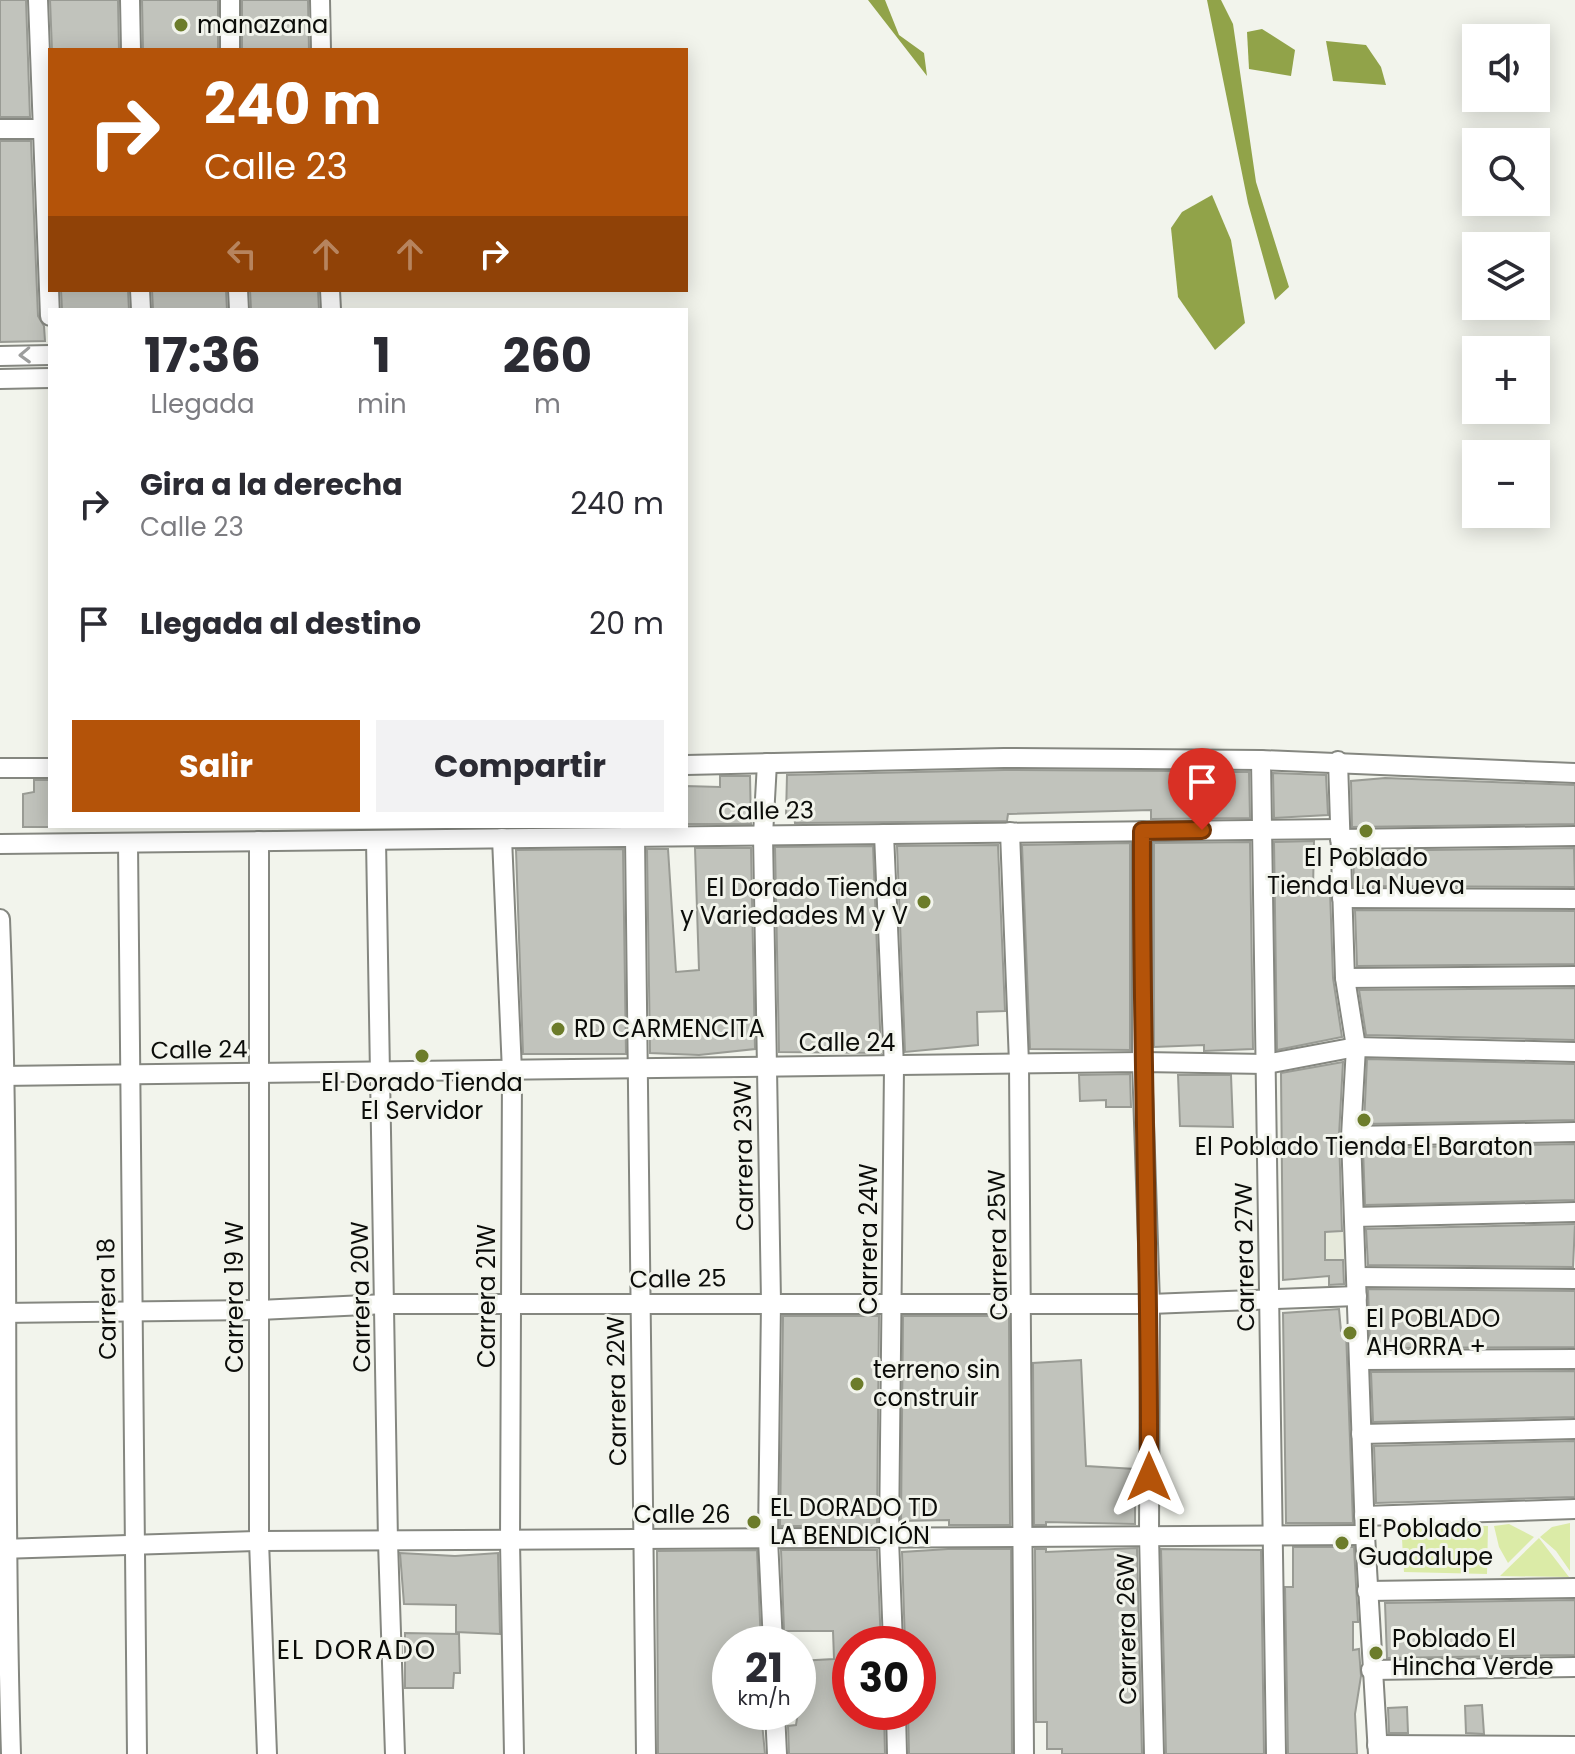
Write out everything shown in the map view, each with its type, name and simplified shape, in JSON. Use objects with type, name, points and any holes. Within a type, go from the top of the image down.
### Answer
[{"type":"street","points":[[38,0],[48,192]]},
{"type":"street","points":[[130,0],[131,48]]},
{"type":"street","points":[[230,0],[230,48]]},
{"type":"street","points":[[320,0],[321,48]]},
{"type":"street","points":[[0,129],[47,130]]},
{"type":"street","points":[[0,356],[48,355]]},
{"type":"street","points":[[0,379],[48,378]]},
{"type":"street","points":[[688,765],[1004,758],[1261,760],[1575,773]]},
{"type":"street","name":"Carrera 27W","points":[[1261,760],[1276,1754]]},
{"type":"street","points":[[1338,761],[1345,978],[1356,1047],[1351,1136],[1367,1591],[1378,1750],[1575,1746]]},
{"type":"street","name":"Carrera 23W","points":[[767,763],[763,835],[771,1302],[768,1539],[772,1626]]},
{"type":"street","points":[[0,768],[48,768]]},
{"type":"street","name":"Calle 23","points":[[0,844],[1262,830],[1340,834],[1575,836]]},
{"type":"street","name":"Carrera 26W","points":[[1142,831],[1142,1062],[1150,1304],[1149,1535],[1154,1754]]},
{"type":"street","name":"Carrera 25W","points":[[1010,832],[1019,1063],[1023,1304],[1024,1754]]},
{"type":"street","name":"Carrera 24W","points":[[884,834],[894,1067],[889,1538],[892,1626]]},
{"type":"street","name":"Carrera 22W","points":[[635,837],[646,1754]]},
{"type":"street","name":"Carrera 21W","points":[[502,838],[512,1072],[510,1542],[514,1754]]},
{"type":"street","name":"Carrera 20W","points":[[376,840],[383,1074],[388,1542],[395,1754]]},
{"type":"street","name":"Carrera 19 W","points":[[259,841],[259,1541],[267,1754]]},
{"type":"street","name":"Carrera 18","points":[[128,843],[137,1754]]},
{"type":"street","points":[[1342,898],[1575,899]]},
{"type":"street","points":[[0,919],[4,1313],[2,1549],[11,1754]]},
{"type":"street","points":[[1345,978],[1575,976]]},
{"type":"street","name":"Calle 24","points":[[3,1076],[383,1074],[1019,1063],[1266,1064],[1356,1047],[1575,1052]]},
{"type":"street","points":[[1351,1136],[1575,1132]]},
{"type":"street","points":[[1354,1217],[1575,1212]]},
{"type":"street","points":[[1356,1277],[1575,1279]]},
{"type":"street","name":"Calle 25","points":[[4,1313],[259,1310],[386,1304],[1150,1304],[1357,1296]]},
{"type":"street","points":[[1359,1360],[1575,1359]]},
{"type":"street","points":[[1361,1434],[1575,1429]]},
{"type":"street","points":[[1364,1516],[1575,1509]]},
{"type":"street","name":"Calle 26","points":[[2,1549],[259,1541],[1365,1535]]},
{"type":"street","points":[[1367,1591],[1575,1588]]},
{"type":"street","points":[[1371,1670],[1575,1667]]},
{"type":"street","points":[[776,1730],[777,1754]]},
{"type":"street","points":[[896,1730],[897,1754]]},
{"type":"shaded area","points":[[868,0],[885,0],[899,35],[924,53],[927,76]]},
{"type":"shaded area","points":[[1207,0],[1221,0],[1233,24],[1256,182],[1289,287],[1275,300],[1248,203]]},
{"type":"shaded area","points":[[1262,29],[1295,50],[1291,76],[1249,69],[1247,32]]},
{"type":"shaded area","points":[[1326,41],[1366,45],[1381,67],[1386,85],[1333,81]]},
{"type":"shaded area","points":[[1212,195],[1231,240],[1245,323],[1215,350],[1178,297],[1171,228],[1182,212]]},
{"type":"shaded area","points":[[1344,1232],[1346,1259],[1326,1259],[1326,1233]]},
{"type":"shaded area","points":[[1401,1523],[1488,1526],[1487,1574],[1404,1572]]},
{"type":"shaded area","points":[[1570,1523],[1570,1571],[1556,1551],[1540,1537],[1552,1527]]},
{"type":"shaded area","points":[[1509,1524],[1534,1537],[1508,1563],[1499,1547],[1494,1526]]},
{"type":"shaded area","points":[[1539,1538],[1569,1577],[1500,1576]]},
{"type":"building","points":[[0,0],[26,0],[30,117],[0,117]]},
{"type":"building","name":"manazana","points":[[50,0],[118,0],[119,48],[52,48]]},
{"type":"building","name":"manazana","points":[[142,0],[218,0],[218,48],[143,48]]},
{"type":"building","name":"manazana","points":[[242,0],[308,0],[309,48],[242,48]]},
{"type":"building","points":[[0,141],[31,141],[38,316],[44,326],[45,341],[0,342]]},
{"type":"building","points":[[61,292],[128,292],[129,308],[62,308]]},
{"type":"building","points":[[152,292],[226,292],[227,308],[153,308]]},
{"type":"building","points":[[250,292],[318,292],[319,308],[251,308]]},
{"type":"building","points":[[1004,770],[1174,771],[1174,779],[1202,780],[1202,772],[1249,772],[1250,818],[1151,819],[1151,810],[1008,814],[1007,821],[795,823],[794,816],[786,816],[787,775]]},
{"type":"building","points":[[1273,773],[1326,775],[1328,815],[1274,818]]},
{"type":"building","points":[[720,776],[750,776],[751,824],[688,824],[688,786],[720,787]]},
{"type":"building","points":[[1385,778],[1575,785],[1575,824],[1352,827],[1351,781]]},
{"type":"building","points":[[34,780],[48,780],[48,827],[23,827],[23,794],[34,792]]},
{"type":"building","points":[[1314,841],[1313,890],[1330,890],[1333,978],[1342,1037],[1277,1050],[1274,842]]},
{"type":"building","points":[[1250,842],[1253,1049],[1204,1051],[1204,1045],[1154,1047],[1154,843]]},
{"type":"building","points":[[1130,843],[1130,1050],[1030,1049],[1022,845]]},
{"type":"building","points":[[998,845],[1005,1011],[977,1012],[978,1045],[905,1052],[897,846]]},
{"type":"building","points":[[873,846],[881,1053],[779,1052],[775,847]]},
{"type":"building","points":[[695,848],[751,848],[755,1049],[699,1055],[650,1053],[647,849],[668,849],[676,972],[699,970]]},
{"type":"building","points":[[1574,848],[1575,887],[1354,886],[1353,851]]},
{"type":"building","points":[[623,849],[626,1054],[523,1054],[516,850]]},
{"type":"building","points":[[1355,910],[1575,911],[1575,964],[1357,966]]},
{"type":"building","points":[[1575,988],[1575,1040],[1366,1035],[1359,990]]},
{"type":"building","points":[[1367,1059],[1575,1064],[1575,1120],[1364,1124]]},
{"type":"building","points":[[1343,1062],[1339,1136],[1342,1231],[1325,1232],[1325,1260],[1343,1260],[1344,1284],[1329,1285],[1329,1276],[1283,1280],[1281,1073]]},
{"type":"building","points":[[1130,1074],[1131,1107],[1106,1107],[1106,1100],[1080,1101],[1079,1075]]},
{"type":"building","points":[[1178,1075],[1231,1075],[1233,1127],[1180,1126]]},
{"type":"building","points":[[1575,1144],[1575,1200],[1365,1205],[1363,1148]]},
{"type":"building","points":[[1575,1224],[1573,1267],[1368,1265],[1366,1229]]},
{"type":"building","points":[[1368,1289],[1575,1291],[1575,1347],[1370,1348]]},
{"type":"building","points":[[1339,1309],[1341,1331],[1346,1330],[1353,1523],[1286,1523],[1283,1313]]},
{"type":"building","points":[[783,1316],[879,1316],[877,1526],[780,1526]]},
{"type":"building","points":[[903,1316],[1009,1316],[1010,1525],[949,1525],[949,1520],[901,1521]]},
{"type":"building","points":[[1081,1360],[1086,1466],[1135,1469],[1135,1524],[1046,1522],[1046,1525],[1034,1525],[1033,1363]]},
{"type":"building","points":[[1575,1371],[1575,1417],[1373,1422],[1371,1372]]},
{"type":"building","points":[[1575,1441],[1575,1497],[1376,1503],[1374,1446]]},
{"type":"building","points":[[1293,1547],[1354,1547],[1358,1622],[1353,1622],[1353,1650],[1359,1649],[1361,1676],[1355,1714],[1357,1754],[1288,1754],[1285,1587],[1293,1587]]},
{"type":"building","points":[[1137,1548],[1142,1754],[1062,1754],[1062,1749],[1047,1749],[1047,1722],[1036,1722],[1035,1549],[1046,1549],[1046,1552]]},
{"type":"building","points":[[1011,1549],[1012,1754],[909,1754],[908,1730],[936,1730],[936,1626],[904,1626],[902,1552]]},
{"type":"building","points":[[1161,1549],[1261,1550],[1264,1754],[1166,1754]]},
{"type":"building","points":[[757,1550],[760,1626],[712,1626],[712,1730],[763,1730],[765,1754],[658,1754],[657,1551]]},
{"type":"building","points":[[781,1550],[877,1550],[880,1626],[832,1626],[832,1631],[816,1631],[816,1626],[784,1626]]},
{"type":"building","points":[[400,1553],[455,1556],[498,1553],[500,1634],[456,1632],[456,1605],[404,1604]]},
{"type":"building","points":[[1575,1600],[1575,1655],[1387,1658],[1385,1603]]},
{"type":"building","points":[[405,1633],[459,1634],[460,1673],[454,1673],[453,1688],[405,1688]]},
{"type":"building","points":[[832,1659],[832,1730],[884,1730],[885,1754],[789,1754],[788,1730],[816,1730],[816,1660]]},
{"type":"building","points":[[1482,1705],[1484,1734],[1466,1733],[1465,1706]]},
{"type":"building","points":[[1407,1707],[1408,1733],[1389,1733],[1388,1708]]},
{"type":"place","name":"manazana","points":[[181,25]]},
{"type":"place","name":"El Poblado Tienda La Nueva","points":[[1366,831]]},
{"type":"place","name":"El Dorado Tienda y Variedades M y V","points":[[924,902]]},
{"type":"place","name":"RD CARMENCITA","points":[[558,1029]]},
{"type":"place","name":"El Dorado Tienda El Servidor","points":[[422,1056]]},
{"type":"place","name":"El Poblado Tienda El Baraton","points":[[1364,1120]]},
{"type":"place","name":"El POBLADO AHORRA +","points":[[1350,1333]]},
{"type":"place","name":"terreno sin construir","points":[[857,1384]]},
{"type":"place","name":"EL DORADO TD LA BENDICIÓN","points":[[754,1522]]},
{"type":"place","name":"El Poblado Guadalupe","points":[[1342,1543]]},
{"type":"place","name":"Poblado El Hincha Verde","points":[[1376,1653]]},
{"type":"district","name":"EL DORADO","points":[[357,1650]]},
{"type":"route","points":[[1149,1477],[1150,1304],[1142,1062],[1142,831],[1202,830]]}]
